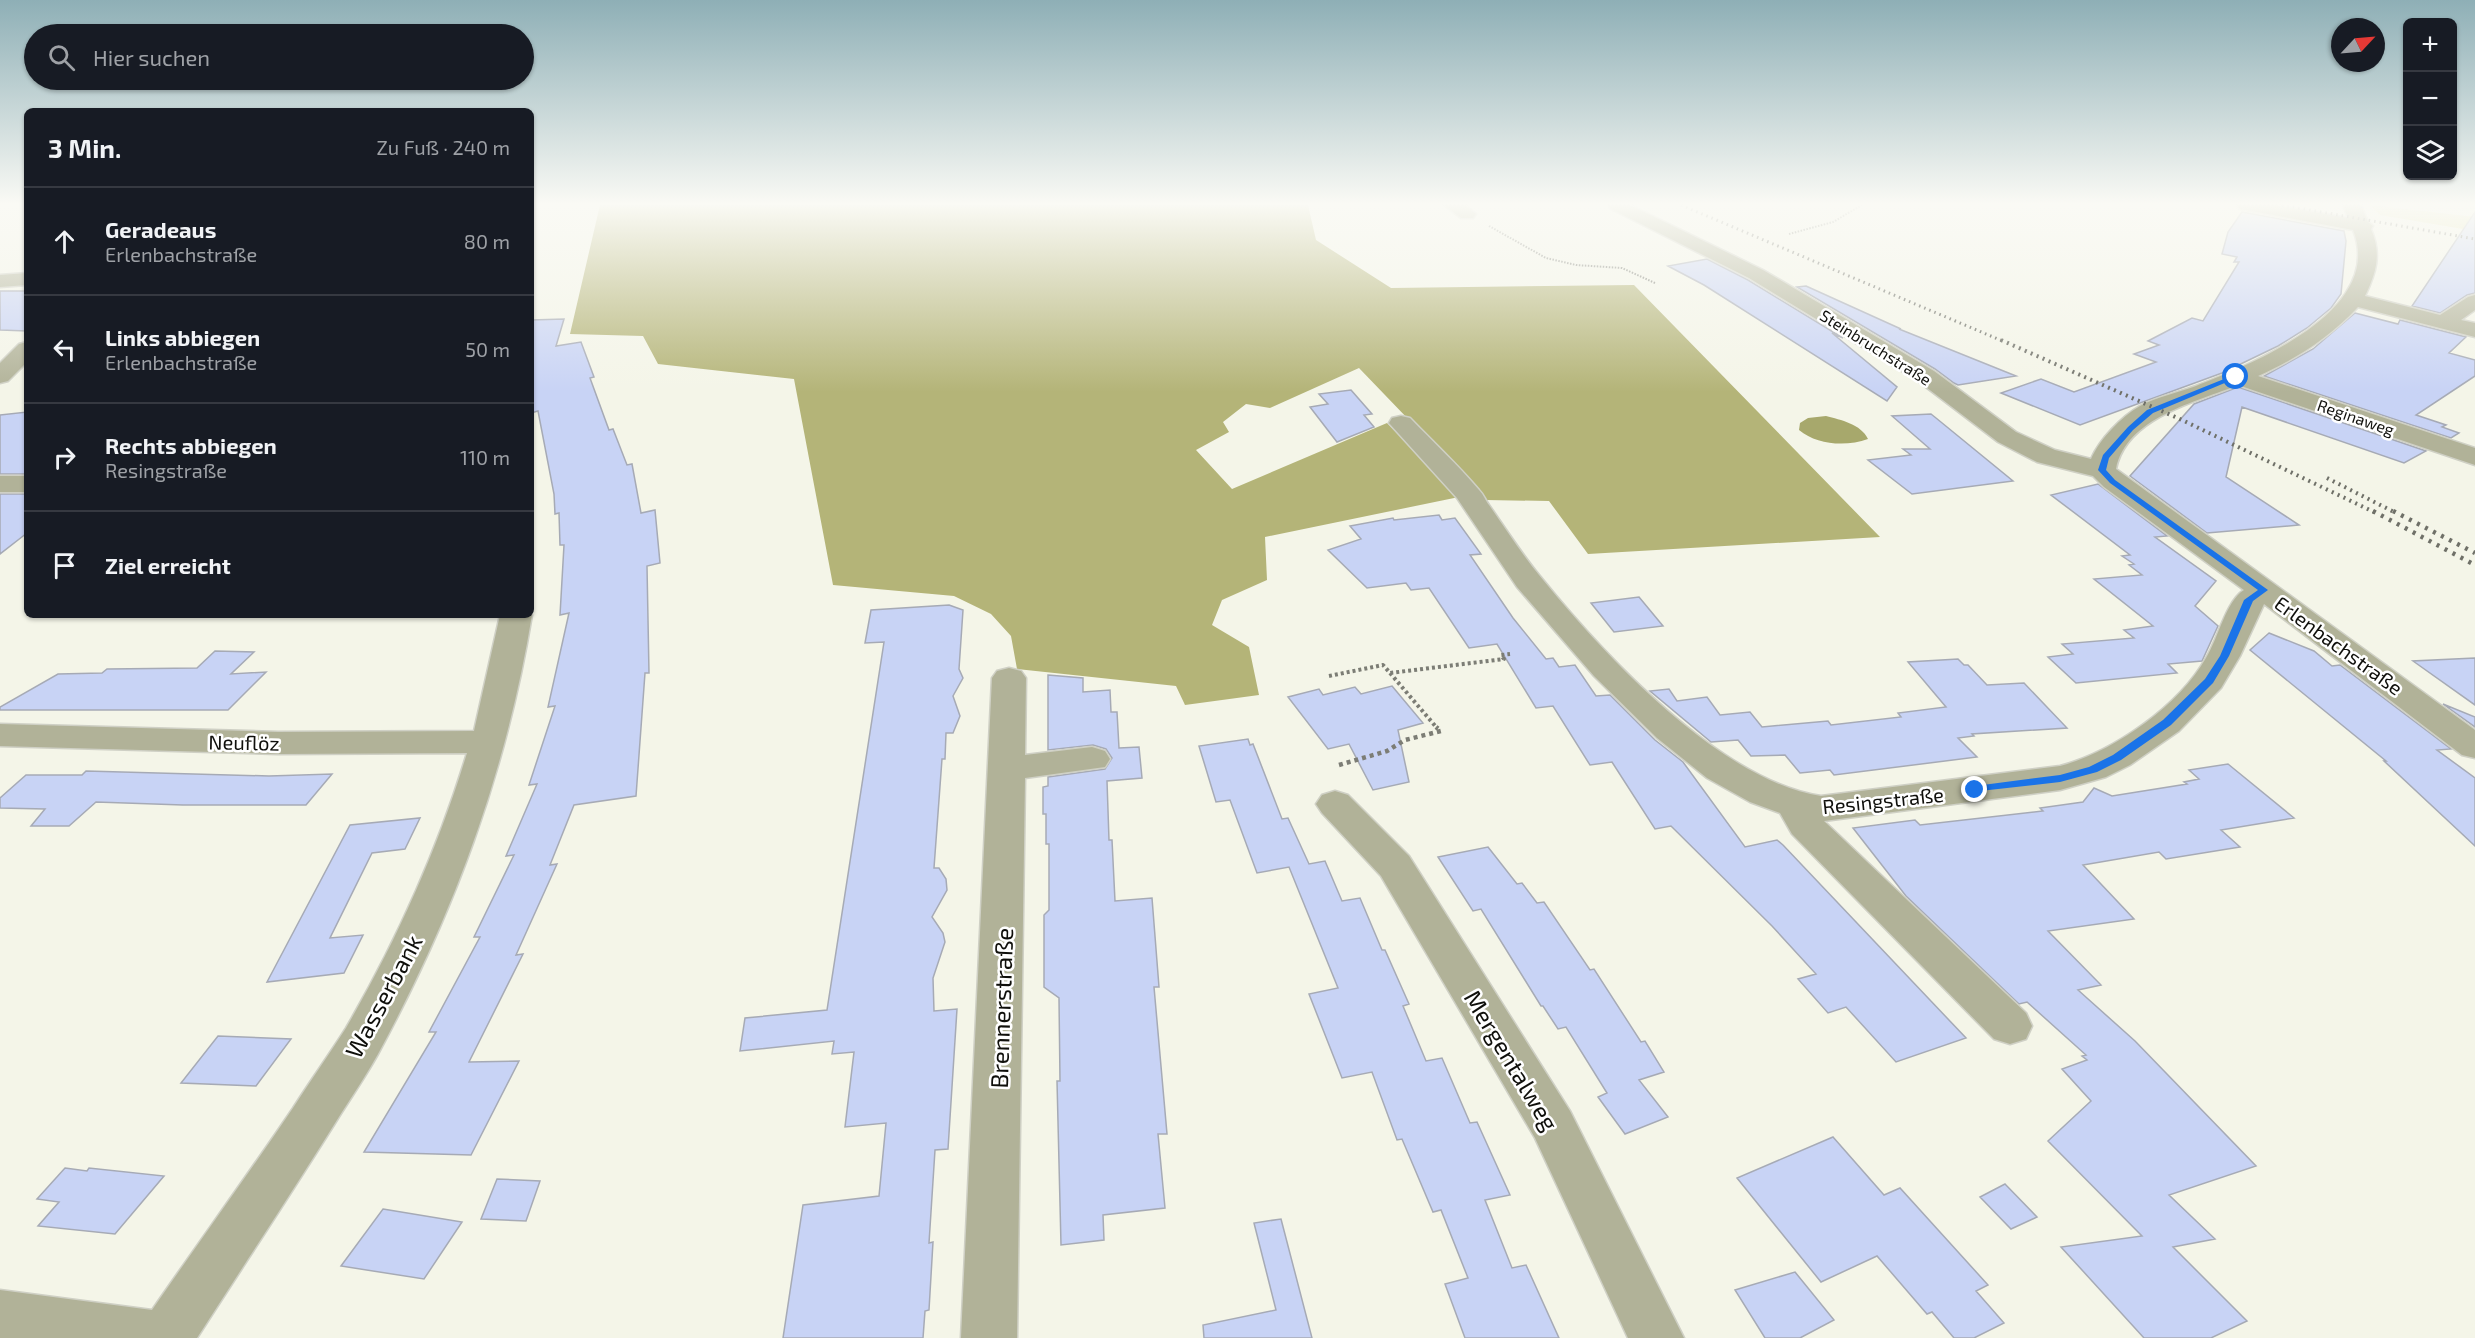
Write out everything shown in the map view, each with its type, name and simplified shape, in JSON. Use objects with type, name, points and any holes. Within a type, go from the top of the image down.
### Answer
[{"type":"street","name":"Steinbruchstraße","points":[[1743,267],[1926,376],[2007,437],[2046,456],[2102,470]]},
{"type":"street","points":[[2102,470],[2105,457],[2135,423],[2150,411],[2236,377],[2300,345],[2336,320],[2354,300],[2367,267]]},
{"type":"street","points":[[0,281],[24,279]]},
{"type":"street","points":[[2354,300],[2475,330]]},
{"type":"street","points":[[2444,322],[2475,302]]},
{"type":"street","points":[[0,343],[24,344]]},
{"type":"street","points":[[0,376],[24,352]]},
{"type":"street","name":"Reginaweg","points":[[2236,377],[2475,457]]},
{"type":"street","name":"Resingstraße","points":[[1401,423],[1471,497],[1528,580],[1606,669],[1669,730],[1720,770],[1763,793],[1795,805],[1821,809],[1903,800],[2060,778],[2093,769],[2117,757],[2167,723],[2209,681],[2224,656],[2249,600],[2264,590]]},
{"type":"street","name":"Erlenbachstraße","points":[[2102,470],[2113,481],[2475,747]]},
{"type":"street","points":[[0,484],[24,484]]},
{"type":"street","name":"Wasserbank","points":[[165,1338],[300,1137],[366,1033],[414,942],[468,811],[504,686],[515,618]]},
{"type":"street","name":"Brennerstraße","points":[[988,1338],[992,1308],[1009,678]]},
{"type":"street","name":"Neuflöz","points":[[0,735],[278,743],[489,742]]},
{"type":"street","points":[[1008,768],[1092,759]]},
{"type":"street","name":"Mergentalweg","points":[[1337,784],[1395,866],[1547,1116],[1656,1338]]},
{"type":"street","points":[[1795,805],[1805,825],[2010,1026]]},
{"type":"street","points":[[0,1316],[159,1338]]},
{"type":"path","points":[[1613,267],[1622,268],[1655,283]]},
{"type":"path","points":[[1390,673],[1504,660],[1501,655],[1510,654]]},
{"type":"path","points":[[1329,676],[1374,665],[1383,666],[1431,723],[1441,730],[1404,740],[1337,784]]},
{"type":"shaded area","points":[[585,267],[1359,267],[1391,288],[1634,285],[1880,537],[1588,554],[1549,501],[1486,500],[1359,368],[1270,408],[1246,404],[1223,422],[1229,432],[1196,450],[1232,489],[1387,423],[1459,497],[1265,537],[1267,580],[1222,600],[1212,625],[1249,647],[1259,695],[1185,705],[1176,686],[1017,669],[1011,636],[991,614],[954,596],[833,585],[794,379],[658,364],[643,336],[570,334]]},
{"type":"shaded area","points":[[1826,416],[1856,426],[1868,439],[1841,444],[1823,442],[1799,430],[1800,423],[1808,418]]},
{"type":"building","points":[[1671,267],[1723,267],[1748,280],[1843,338],[1832,333],[1897,387],[1887,401],[1704,285]]},
{"type":"building","points":[[2236,267],[2344,267],[2341,294],[2331,308],[2307,328],[2278,346],[2222,373],[2080,425],[2001,393],[2041,379],[2074,392],[2156,362],[2134,354],[2159,345],[2148,341],[2192,318],[2203,321]]},
{"type":"building","points":[[2438,267],[2475,267],[2475,293],[2467,295],[2440,313],[2412,306]]},
{"type":"building","points":[[1806,286],[1901,329],[1899,329],[2016,376],[1958,385],[1797,287]]},
{"type":"building","points":[[0,291],[24,291],[24,331],[0,330]]},
{"type":"building","points":[[2355,313],[2398,324],[2400,320],[2466,337],[2449,353],[2475,360],[2475,376],[2416,415],[2446,425],[2442,427],[2459,433],[2451,438],[2264,376],[2313,349]]},
{"type":"building","points":[[564,319],[556,346],[581,342],[594,377],[590,378],[609,430],[613,429],[627,465],[632,464],[641,513],[655,510],[660,563],[647,566],[649,673],[645,673],[636,796],[574,805],[550,865],[557,864],[516,955],[523,954],[469,1062],[519,1061],[471,1155],[364,1152],[436,1032],[429,1032],[480,937],[474,937],[514,855],[506,856],[537,784],[529,785],[555,706],[548,707],[569,613],[560,615],[564,545],[560,545],[559,513],[555,514],[554,494],[538,411],[534,412],[534,320]]},
{"type":"building","points":[[2238,387],[2426,451],[2404,463],[2242,407],[2226,477],[2299,525],[2207,533],[2130,476],[2194,404]]},
{"type":"building","points":[[1351,390],[1372,414],[1364,415],[1374,427],[1337,442],[1310,407],[1328,404],[1319,394]]},
{"type":"building","points":[[24,412],[24,474],[0,474],[0,415]]},
{"type":"building","points":[[1931,414],[2013,481],[1912,494],[1868,460],[1911,455],[1903,449],[1930,449],[1892,416]]},
{"type":"building","points":[[2098,484],[2167,536],[2155,537],[2216,581],[2195,606],[2218,626],[2202,661],[2168,664],[2177,673],[2076,683],[2048,657],[2073,654],[2062,644],[2134,638],[2124,630],[2153,626],[2094,579],[2142,575],[2129,565],[2134,564],[2122,556],[2130,555],[2051,495]]},
{"type":"building","points":[[0,494],[24,494],[24,535],[0,554]]},
{"type":"building","points":[[1439,515],[1442,520],[1455,518],[1481,554],[1470,555],[1513,618],[1546,659],[1553,658],[1559,667],[1575,665],[1596,696],[1610,695],[1655,740],[1683,762],[1745,847],[1777,840],[1783,845],[1966,1038],[1896,1062],[1846,1007],[1828,1013],[1798,979],[1816,974],[1772,926],[1671,826],[1655,829],[1612,762],[1590,765],[1553,706],[1536,708],[1497,644],[1469,648],[1429,588],[1411,590],[1406,583],[1367,588],[1328,550],[1361,539],[1350,526],[1393,518],[1394,520]]},
{"type":"building","points":[[1639,597],[1663,626],[1614,632],[1591,603]]},
{"type":"building","points":[[949,605],[963,610],[959,669],[963,678],[953,696],[960,716],[953,733],[946,733],[945,759],[942,759],[934,868],[939,868],[946,879],[947,890],[932,917],[943,933],[945,942],[933,978],[934,1011],[957,1009],[948,1149],[935,1150],[929,1243],[933,1242],[929,1310],[925,1311],[923,1338],[783,1338],[803,1205],[879,1196],[886,1123],[845,1127],[854,1052],[832,1054],[834,1041],[740,1051],[745,1018],[827,1010],[884,642],[865,643],[871,610]]},
{"type":"building","points":[[2269,633],[2314,651],[2332,666],[2340,665],[2451,749],[2437,750],[2475,778],[2475,846],[2384,761],[2386,761],[2250,650]]},
{"type":"building","points":[[215,651],[254,652],[231,674],[266,672],[228,710],[0,710],[0,707],[58,674],[102,673],[107,669],[197,668]]},
{"type":"building","points":[[2475,658],[2475,705],[2413,661]]},
{"type":"building","points":[[1958,659],[1964,665],[1968,665],[1987,685],[2024,683],[2067,728],[1972,734],[1974,736],[1958,738],[1977,757],[1834,775],[1830,770],[1800,773],[1785,755],[1751,756],[1738,740],[1711,742],[1650,691],[1669,689],[1677,701],[1707,697],[1720,715],[1750,712],[1762,727],[1828,721],[1831,725],[1901,717],[1898,713],[1946,707],[1908,662]]},
{"type":"building","points":[[1048,675],[1083,678],[1083,692],[1110,690],[1111,712],[1117,712],[1119,748],[1139,747],[1142,778],[1107,781],[1109,840],[1112,840],[1115,901],[1152,898],[1159,987],[1154,987],[1167,1134],[1158,1134],[1165,1208],[1103,1215],[1104,1240],[1061,1245],[1057,1081],[1060,1081],[1059,998],[1044,987],[1044,915],[1049,910],[1049,844],[1046,844],[1043,787],[1048,786],[1048,777],[1105,769],[1112,758],[1106,749],[1093,745],[1048,750]]},
{"type":"building","points":[[1392,686],[1423,723],[1398,730],[1409,782],[1373,790],[1349,744],[1328,749],[1288,697],[1319,689],[1323,695],[1355,687],[1361,694]]},
{"type":"building","points":[[2443,704],[2475,717],[2475,727]]},
{"type":"building","points":[[1248,739],[1250,745],[1253,744],[1282,819],[1288,818],[1309,864],[1325,861],[1342,901],[1360,898],[1382,950],[1385,950],[1409,1004],[1403,1006],[1426,1061],[1442,1058],[1470,1123],[1477,1122],[1510,1195],[1485,1200],[1512,1268],[1526,1265],[1559,1338],[1465,1338],[1445,1284],[1468,1278],[1441,1210],[1433,1212],[1402,1139],[1397,1140],[1372,1072],[1342,1078],[1309,994],[1338,988],[1289,867],[1257,873],[1230,800],[1216,802],[1199,746]]},
{"type":"building","points":[[2228,764],[2294,818],[2221,830],[2240,847],[2166,859],[2159,852],[2083,865],[2134,919],[2048,931],[2101,985],[2078,990],[2135,1041],[2256,1166],[2169,1195],[2215,1239],[2173,1247],[2247,1321],[2211,1338],[2144,1338],[2061,1247],[2142,1236],[2048,1141],[2091,1101],[2062,1069],[2087,1060],[2082,1056],[2086,1055],[2027,1002],[2019,1004],[1906,896],[1853,828],[1915,820],[1920,825],[2043,811],[2040,808],[2083,802],[2094,788],[2112,796],[2187,784],[2184,782],[2199,779],[2189,770]]},
{"type":"building","points":[[86,771],[269,776],[332,774],[306,805],[96,802],[69,826],[31,826],[45,809],[0,808],[0,798],[26,775],[82,775]]},
{"type":"building","points":[[420,818],[405,849],[372,853],[330,938],[363,935],[344,973],[267,982],[350,825]]},
{"type":"building","points":[[1488,847],[1517,884],[1522,883],[1537,903],[1544,902],[1590,970],[1594,969],[1641,1042],[1645,1041],[1664,1072],[1639,1080],[1668,1117],[1625,1134],[1598,1097],[1607,1093],[1566,1027],[1558,1029],[1541,1006],[1481,909],[1473,911],[1438,857]]},
{"type":"building","points":[[218,1036],[291,1039],[256,1086],[181,1083]]},
{"type":"building","points":[[1833,1137],[1884,1195],[1900,1188],[1988,1285],[1976,1291],[2004,1323],[1974,1338],[1954,1338],[1932,1312],[1927,1314],[1877,1256],[1821,1282],[1737,1178]]},
{"type":"building","points":[[65,1168],[87,1171],[89,1168],[164,1176],[115,1234],[38,1226],[59,1202],[37,1199]]},
{"type":"building","points":[[497,1179],[540,1181],[526,1221],[481,1219]]},
{"type":"building","points":[[2005,1184],[2037,1217],[2011,1229],[1980,1197]]},
{"type":"building","points":[[383,1209],[462,1222],[424,1279],[341,1266]]},
{"type":"building","points":[[1281,1219],[1312,1338],[1204,1338],[1203,1325],[1276,1310],[1254,1223]]},
{"type":"building","points":[[1795,1272],[1834,1320],[1800,1338],[1765,1338],[1735,1290]]},
{"type":"railway","points":[[1829,267],[2005,342]]},
{"type":"railway","points":[[2001,340],[2182,420],[2376,513]]},
{"type":"railway","points":[[2327,478],[2396,513]]},
{"type":"railway","points":[[2373,511],[2475,565]]},
{"type":"railway","points":[[2393,511],[2475,553]]},
{"type":"route","points":[[1975,790],[2060,778],[2093,769],[2117,757],[2167,723],[2209,681],[2224,656],[2249,600],[2264,590],[2113,481],[2102,470],[2105,457],[2150,411],[2236,377]]}]
